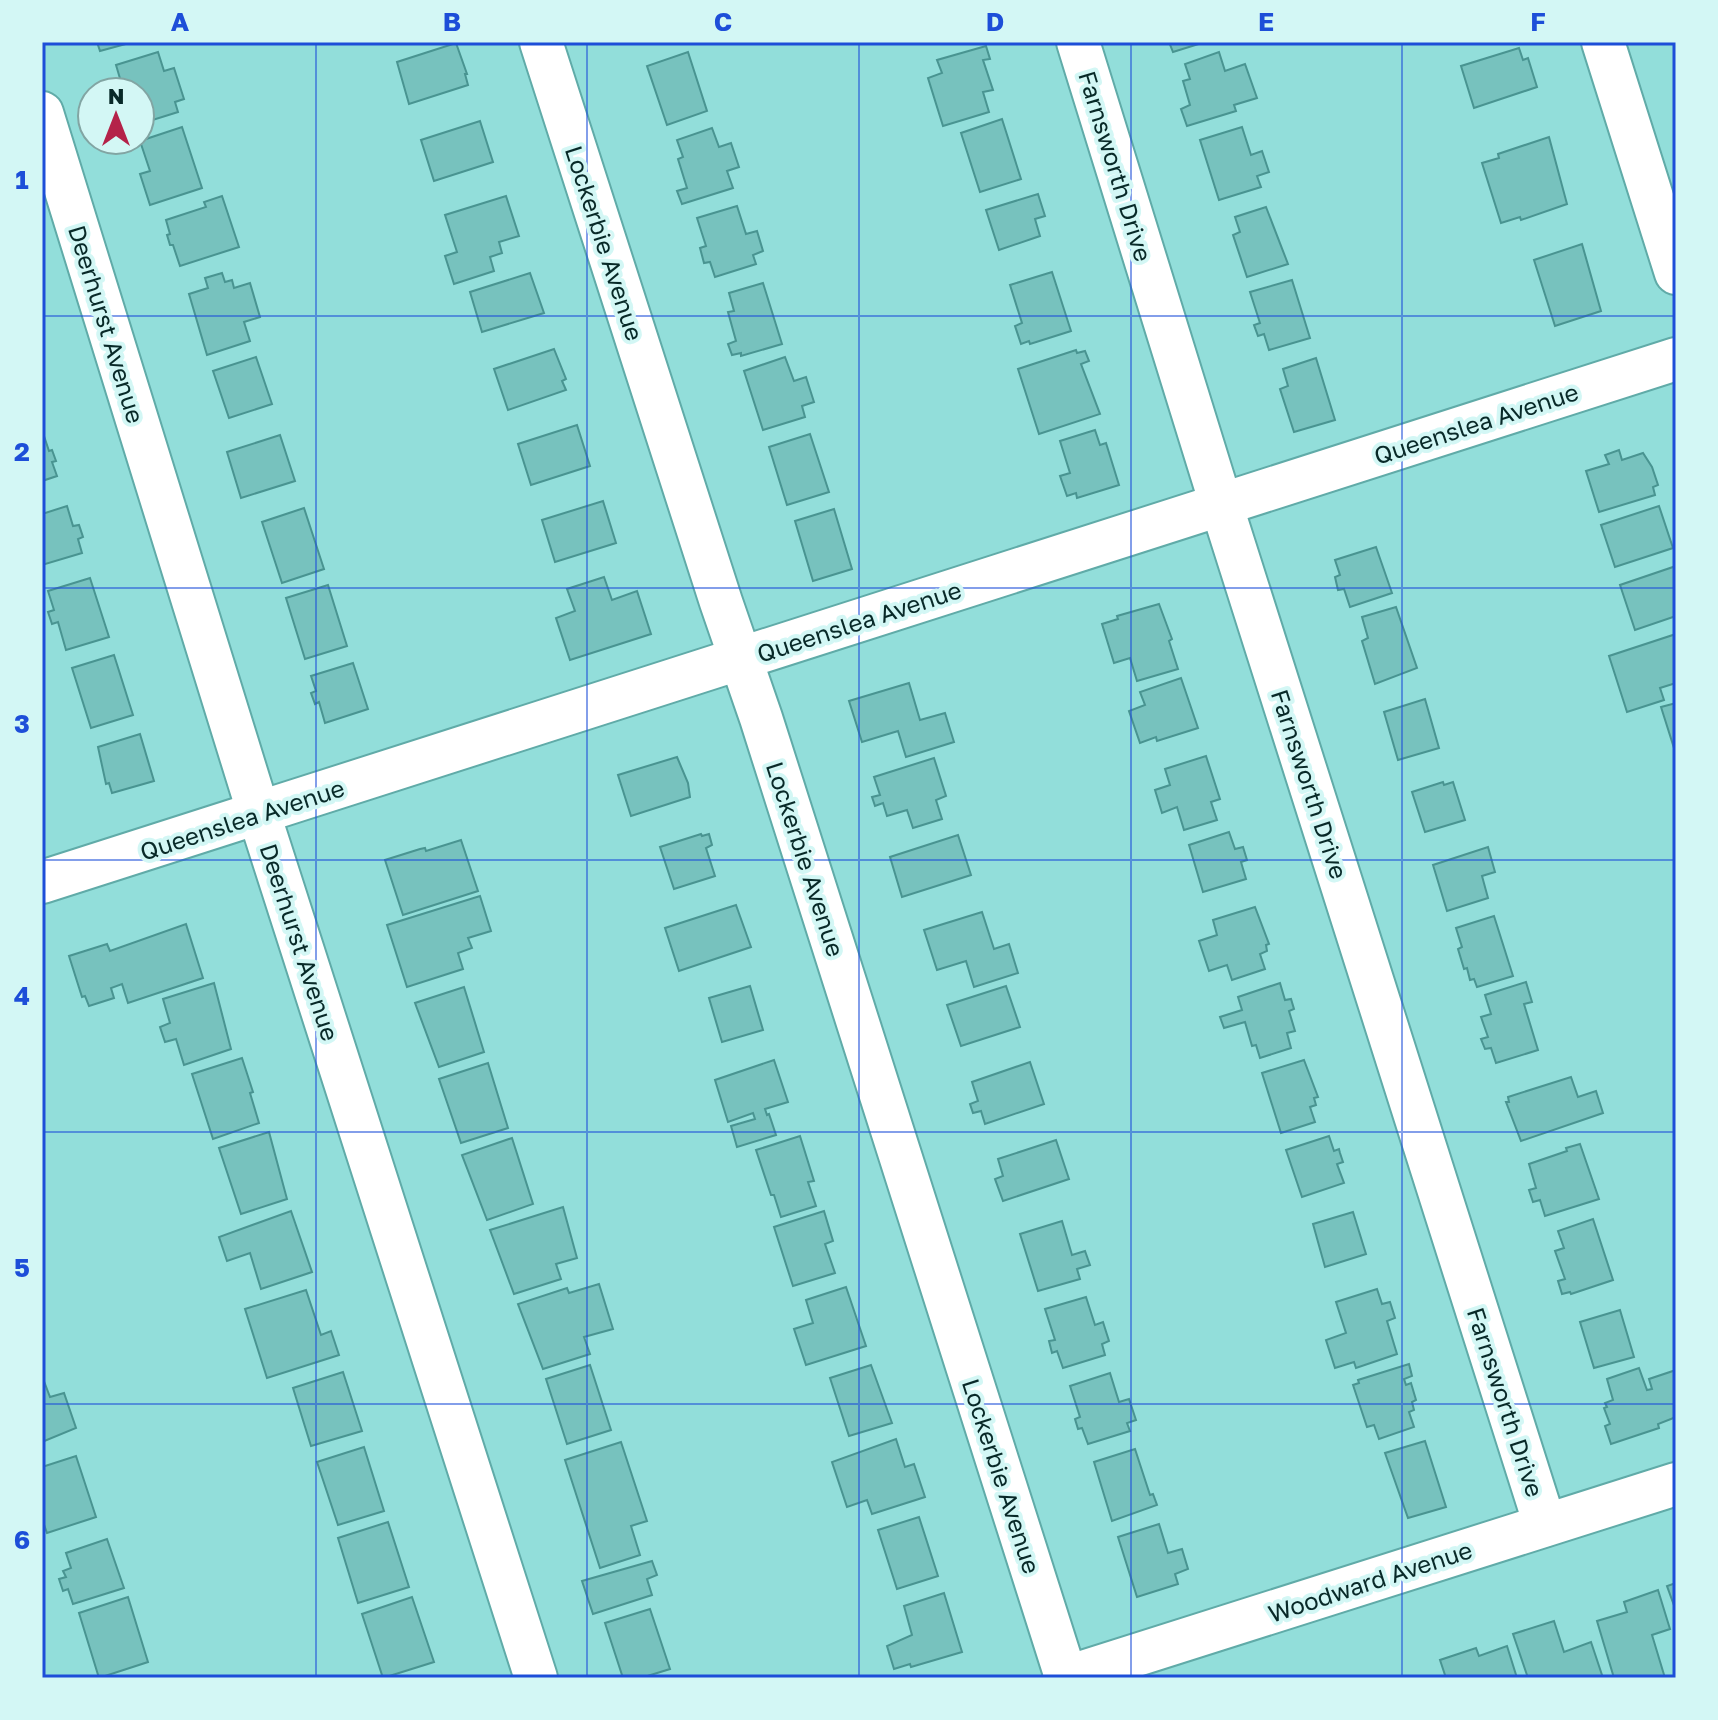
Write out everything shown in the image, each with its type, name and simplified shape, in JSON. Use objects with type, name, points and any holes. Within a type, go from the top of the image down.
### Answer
[{"type":"street","name":"Lockerbie Avenue","points":[[541,42],[1065,1678]]},
{"type":"street","name":"Farnsworth Drive","points":[[1078,42],[1545,1525]]},
{"type":"street","points":[[1603,42],[1676,273]]},
{"type":"street","name":"Deerhurst Avenue","points":[[42,113],[259,814],[536,1678]]},
{"type":"street","name":"Queenslea Avenue","points":[[42,882],[1676,359]]},
{"type":"street","name":"Woodward Avenue","points":[[1065,1678],[1676,1484]]},
{"type":"building","points":[[97,42],[133,42],[100,51]]},
{"type":"building","points":[[1169,42],[1205,42],[1173,52]]},
{"type":"building","points":[[456,43],[468,85],[409,104],[397,62]]},
{"type":"building","points":[[986,46],[990,59],[983,60],[993,90],[983,92],[989,112],[943,126],[928,78],[942,73],[937,60]]},
{"type":"building","points":[[1519,48],[1523,60],[1528,58],[1537,87],[1474,108],[1461,66]]},
{"type":"building","points":[[158,52],[164,71],[174,68],[184,99],[175,102],[178,112],[156,119],[156,76],[119,76],[116,65]]},
{"type":"building","points":[[688,52],[707,111],[667,125],[647,66]]},
{"type":"building","points":[[1219,52],[1225,71],[1245,64],[1257,98],[1234,105],[1236,111],[1187,126],[1181,109],[1190,105],[1183,81],[1190,79],[1185,64]]},
{"type":"building","points":[[1002,119],[1021,179],[980,192],[961,133]]},
{"type":"building","points":[[480,121],[493,162],[434,181],[421,140]]},
{"type":"building","points":[[182,127],[202,188],[150,205],[140,174],[150,171],[145,156],[156,156],[156,136]]},
{"type":"building","points":[[1242,127],[1251,155],[1262,151],[1269,172],[1257,176],[1261,187],[1219,200],[1200,140]]},
{"type":"building","points":[[712,128],[719,147],[731,143],[739,167],[727,171],[733,188],[682,204],[677,191],[687,188],[678,159],[683,157],[677,140]]},
{"type":"building","points":[[1549,137],[1567,204],[1521,220],[1520,217],[1501,223],[1482,163],[1499,158],[1498,154]]},
{"type":"building","points":[[1038,194],[1045,216],[1035,219],[1040,236],[999,250],[986,210]]},
{"type":"building","points":[[222,196],[239,247],[180,266],[173,245],[170,245],[166,220],[206,207],[204,202]]},
{"type":"building","points":[[506,196],[519,236],[499,242],[502,253],[490,257],[494,271],[454,284],[445,256],[457,252],[445,215]]},
{"type":"building","points":[[737,206],[746,234],[757,231],[763,251],[753,255],[756,264],[715,277],[710,262],[704,263],[700,248],[706,246],[697,218]]},
{"type":"building","points":[[1266,207],[1288,264],[1247,277],[1233,235],[1240,232],[1235,217]]},
{"type":"building","points":[[1582,244],[1601,311],[1555,326],[1534,260]]},
{"type":"building","points":[[1052,272],[1071,331],[1021,344],[1015,326],[1022,323],[1010,285]]},
{"type":"building","points":[[222,273],[225,282],[232,280],[234,288],[250,283],[260,317],[244,322],[250,341],[207,355],[189,294],[208,288],[205,278]]},
{"type":"building","points":[[530,273],[544,313],[482,332],[470,292]]},
{"type":"building","points":[[1292,280],[1310,338],[1269,350],[1264,334],[1258,336],[1254,325],[1260,323],[1250,292]]},
{"type":"building","points":[[763,283],[782,344],[741,356],[741,353],[732,355],[728,344],[736,341],[728,312],[734,311],[729,293]]},
{"type":"building","points":[[554,349],[566,379],[562,381],[566,390],[508,410],[494,369]]},
{"type":"building","points":[[1076,350],[1077,353],[1085,351],[1089,361],[1081,364],[1100,414],[1039,434],[1018,369]]},
{"type":"building","points":[[256,357],[272,404],[229,418],[213,371]]},
{"type":"building","points":[[785,357],[794,381],[806,377],[814,402],[802,406],[805,417],[763,430],[744,371]]},
{"type":"building","points":[[1316,358],[1335,420],[1294,432],[1280,389],[1288,386],[1283,369]]},
{"type":"building","points":[[577,425],[590,466],[531,485],[518,444]]},
{"type":"building","points":[[42,430],[56,461],[52,462],[57,476],[42,481]]},
{"type":"building","points":[[1095,430],[1100,445],[1106,443],[1119,485],[1077,498],[1076,493],[1067,496],[1060,476],[1070,473],[1060,441]]},
{"type":"building","points":[[810,434],[829,492],[787,505],[769,447]]},
{"type":"building","points":[[280,435],[295,481],[241,498],[227,452]]},
{"type":"building","points":[[1619,450],[1622,460],[1643,453],[1658,485],[1653,487],[1655,495],[1599,512],[1586,471],[1609,464],[1605,455]]},
{"type":"building","points":[[603,501],[616,543],[555,562],[542,520]]},
{"type":"building","points":[[67,506],[73,526],[79,525],[83,537],[78,539],[82,553],[42,565],[42,514]]},
{"type":"building","points":[[1659,506],[1673,548],[1615,567],[1601,525]]},
{"type":"building","points":[[304,508],[324,569],[282,583],[262,522]]},
{"type":"building","points":[[834,509],[852,569],[813,581],[795,521]]},
{"type":"building","points":[[1376,547],[1392,593],[1350,607],[1344,589],[1338,590],[1335,577],[1340,575],[1335,560]]},
{"type":"building","points":[[1676,566],[1676,616],[1635,630],[1620,585]]},
{"type":"building","points":[[604,577],[612,600],[637,591],[651,634],[570,660],[556,618],[575,611],[567,589]]},
{"type":"building","points":[[90,578],[109,637],[66,650],[58,622],[52,624],[48,612],[54,610],[48,591]]},
{"type":"building","points":[[328,585],[347,646],[305,659],[286,598]]},
{"type":"building","points":[[1159,604],[1172,639],[1169,641],[1178,669],[1137,681],[1130,658],[1114,663],[1102,624],[1118,619],[1117,616]]},
{"type":"building","points":[[1396,607],[1417,668],[1375,684],[1362,641],[1368,638],[1362,617]]},
{"type":"building","points":[[1676,634],[1676,683],[1660,688],[1664,700],[1627,712],[1609,656]]},
{"type":"building","points":[[114,655],[133,715],[91,728],[72,668]]},
{"type":"building","points":[[353,663],[368,709],[325,723],[319,702],[315,704],[311,693],[316,691],[311,676]]},
{"type":"building","points":[[1181,678],[1198,728],[1140,743],[1129,711],[1145,705],[1140,692]]},
{"type":"building","points":[[909,683],[920,720],[945,713],[954,742],[906,757],[898,731],[862,742],[849,701]]},
{"type":"building","points":[[1425,699],[1439,748],[1398,760],[1384,712]]},
{"type":"building","points":[[1676,703],[1676,747],[1674,748],[1661,707]]},
{"type":"building","points":[[140,734],[154,781],[112,793],[109,783],[106,784],[98,747]]},
{"type":"building","points":[[1206,756],[1220,799],[1211,802],[1217,820],[1184,830],[1177,807],[1162,813],[1155,790],[1170,785],[1165,769]]},
{"type":"building","points":[[677,757],[688,783],[690,797],[631,816],[618,775]]},
{"type":"building","points":[[934,758],[946,796],[936,800],[942,819],[913,828],[907,810],[887,816],[883,803],[875,806],[872,797],[880,795],[874,777]]},
{"type":"building","points":[[1443,782],[1444,785],[1453,782],[1465,820],[1425,832],[1412,792]]},
{"type":"building","points":[[1229,832],[1235,849],[1243,847],[1247,860],[1241,862],[1246,879],[1203,892],[1189,845]]},
{"type":"building","points":[[709,834],[712,845],[706,848],[715,876],[674,889],[660,847]]},
{"type":"building","points":[[958,835],[971,875],[902,897],[890,857]]},
{"type":"building","points":[[461,840],[478,891],[403,915],[385,860]]},
{"type":"building","points":[[1488,847],[1495,872],[1482,876],[1488,898],[1447,911],[1433,865]]},
{"type":"building","points":[[480,896],[491,931],[468,938],[472,948],[458,953],[463,969],[407,987],[387,925]]},
{"type":"building","points":[[736,905],[751,947],[679,971],[665,928]]},
{"type":"building","points":[[1255,907],[1269,944],[1266,945],[1267,951],[1260,954],[1265,969],[1232,980],[1227,965],[1209,971],[1199,941],[1217,935],[1213,920]]},
{"type":"building","points":[[982,912],[994,949],[1009,944],[1018,973],[974,987],[966,961],[937,970],[924,930]]},
{"type":"building","points":[[1494,916],[1513,976],[1477,987],[1474,979],[1470,980],[1467,968],[1464,969],[1456,928]]},
{"type":"building","points":[[186,924],[203,978],[128,1003],[122,984],[111,988],[114,998],[89,1006],[85,996],[82,997],[69,956],[107,944],[110,951]]},
{"type":"building","points":[[1526,982],[1532,1002],[1524,1004],[1538,1050],[1496,1063],[1491,1048],[1485,1049],[1481,1039],[1488,1037],[1481,1017],[1491,1014],[1485,995]]},
{"type":"building","points":[[214,983],[231,1049],[184,1065],[176,1039],[165,1042],[160,1027],[170,1023],[163,999]]},
{"type":"building","points":[[1280,983],[1285,1000],[1291,999],[1294,1009],[1289,1011],[1295,1031],[1287,1033],[1291,1048],[1260,1058],[1256,1045],[1252,1046],[1245,1022],[1224,1028],[1220,1017],[1242,1010],[1238,997]]},
{"type":"building","points":[[750,986],[763,1030],[722,1042],[709,998]]},
{"type":"building","points":[[1006,986],[1020,1027],[961,1046],[947,1005]]},
{"type":"building","points":[[464,987],[484,1052],[439,1067],[415,1003]]},
{"type":"building","points":[[242,1058],[259,1123],[213,1139],[192,1074]]},
{"type":"building","points":[[774,1060],[788,1102],[765,1109],[776,1135],[737,1147],[731,1126],[755,1119],[753,1113],[728,1122],[715,1080]]},
{"type":"building","points":[[1304,1060],[1318,1097],[1314,1098],[1316,1105],[1310,1107],[1315,1122],[1281,1133],[1262,1073]]},
{"type":"building","points":[[1030,1062],[1044,1104],[985,1124],[981,1111],[973,1113],[970,1104],[978,1101],[972,1082]]},
{"type":"building","points":[[488,1063],[508,1128],[461,1143],[439,1079]]},
{"type":"building","points":[[1571,1077],[1578,1097],[1596,1091],[1603,1113],[1521,1141],[1506,1102],[1509,1102],[1508,1097]]},
{"type":"building","points":[[269,1132],[287,1199],[241,1214],[219,1148]]},
{"type":"building","points":[[800,1136],[814,1181],[808,1182],[816,1206],[781,1217],[756,1150]]},
{"type":"building","points":[[1329,1136],[1334,1151],[1339,1149],[1343,1162],[1337,1164],[1344,1183],[1302,1197],[1286,1150]]},
{"type":"building","points":[[512,1138],[533,1204],[487,1220],[462,1155]]},
{"type":"building","points":[[1056,1140],[1069,1179],[1003,1201],[995,1179],[1003,1176],[998,1159]]},
{"type":"building","points":[[1580,1144],[1599,1199],[1545,1216],[1540,1200],[1533,1202],[1529,1190],[1536,1188],[1529,1164]]},
{"type":"building","points":[[563,1207],[577,1258],[556,1264],[561,1279],[514,1294],[490,1230]]},
{"type":"building","points":[[291,1211],[312,1272],[261,1289],[250,1253],[227,1261],[219,1237]]},
{"type":"building","points":[[824,1211],[833,1241],[825,1244],[835,1273],[793,1286],[774,1227]]},
{"type":"building","points":[[1353,1212],[1366,1254],[1325,1267],[1313,1224]]},
{"type":"building","points":[[1593,1219],[1613,1280],[1562,1294],[1558,1281],[1565,1279],[1555,1251],[1564,1248],[1558,1231]]},
{"type":"building","points":[[1062,1221],[1072,1255],[1085,1251],[1090,1265],[1077,1269],[1080,1279],[1038,1291],[1020,1234]]},
{"type":"building","points":[[599,1284],[613,1329],[584,1337],[590,1354],[543,1369],[518,1304],[567,1288],[569,1293]]},
{"type":"building","points":[[846,1287],[866,1346],[806,1365],[794,1329],[813,1323],[806,1300]]},
{"type":"building","points":[[1377,1289],[1382,1304],[1390,1302],[1395,1318],[1387,1321],[1397,1354],[1356,1368],[1354,1362],[1335,1368],[1326,1340],[1346,1333],[1336,1302]]},
{"type":"building","points":[[306,1290],[321,1335],[331,1331],[339,1355],[267,1378],[245,1309]]},
{"type":"building","points":[[1086,1297],[1095,1325],[1103,1322],[1109,1341],[1102,1344],[1105,1355],[1063,1368],[1057,1351],[1052,1353],[1049,1341],[1055,1340],[1045,1309]]},
{"type":"building","points":[[1620,1310],[1634,1357],[1594,1368],[1580,1322]]},
{"type":"building","points":[[1409,1364],[1412,1376],[1404,1379],[1406,1385],[1411,1383],[1416,1400],[1412,1402],[1414,1410],[1409,1412],[1414,1427],[1379,1439],[1374,1425],[1367,1427],[1353,1385],[1359,1383],[1358,1380]]},
{"type":"building","points":[[590,1365],[611,1430],[567,1444],[546,1379]]},
{"type":"building","points":[[871,1365],[892,1423],[849,1436],[830,1378]]},
{"type":"building","points":[[1639,1368],[1647,1390],[1652,1389],[1649,1379],[1676,1370],[1676,1417],[1658,1424],[1659,1428],[1611,1444],[1605,1426],[1610,1424],[1605,1403],[1613,1400],[1607,1379]]},
{"type":"building","points":[[343,1372],[362,1431],[311,1446],[293,1388]]},
{"type":"building","points":[[1110,1373],[1119,1402],[1129,1399],[1136,1420],[1127,1423],[1130,1431],[1088,1444],[1082,1428],[1078,1429],[1075,1419],[1080,1417],[1070,1386]]},
{"type":"building","points":[[42,1376],[50,1397],[64,1393],[76,1428],[42,1442]]},
{"type":"building","points":[[896,1439],[905,1467],[914,1464],[925,1497],[872,1514],[867,1500],[847,1507],[832,1462]]},
{"type":"building","points":[[1425,1441],[1446,1507],[1408,1518],[1385,1453]]},
{"type":"building","points":[[621,1442],[647,1521],[631,1526],[640,1555],[600,1568],[565,1460]]},
{"type":"building","points":[[364,1447],[384,1511],[338,1525],[317,1462]]},
{"type":"building","points":[[1135,1449],[1150,1495],[1153,1494],[1157,1505],[1112,1521],[1094,1462]]},
{"type":"building","points":[[76,1456],[96,1517],[47,1533],[42,1519],[42,1467]]},
{"type":"building","points":[[919,1517],[938,1576],[897,1589],[878,1530]]},
{"type":"building","points":[[388,1522],[409,1587],[358,1603],[338,1538]]},
{"type":"building","points":[[1159,1524],[1168,1553],[1182,1549],[1188,1569],[1175,1574],[1178,1584],[1137,1597],[1118,1537]]},
{"type":"building","points":[[107,1539],[124,1588],[73,1604],[68,1589],[63,1591],[59,1579],[66,1577],[63,1571],[71,1568],[66,1553]]},
{"type":"building","points":[[652,1561],[657,1575],[647,1579],[652,1595],[593,1614],[582,1581]]},
{"type":"building","points":[[1676,1583],[1676,1611],[1667,1586]]},
{"type":"building","points":[[1658,1590],[1670,1629],[1652,1635],[1665,1678],[1614,1678],[1597,1621],[1627,1612],[1624,1602]]},
{"type":"building","points":[[944,1593],[962,1652],[894,1669],[887,1646],[912,1635],[904,1606]]},
{"type":"building","points":[[128,1597],[148,1662],[99,1678],[79,1613]]},
{"type":"building","points":[[412,1597],[434,1662],[383,1678],[362,1614]]},
{"type":"building","points":[[650,1609],[670,1669],[641,1678],[623,1678],[605,1623]]},
{"type":"building","points":[[1554,1621],[1564,1652],[1591,1642],[1603,1678],[1528,1678],[1513,1634]]},
{"type":"building","points":[[1507,1646],[1517,1678],[1446,1678],[1440,1660],[1476,1648],[1479,1656]]}]
